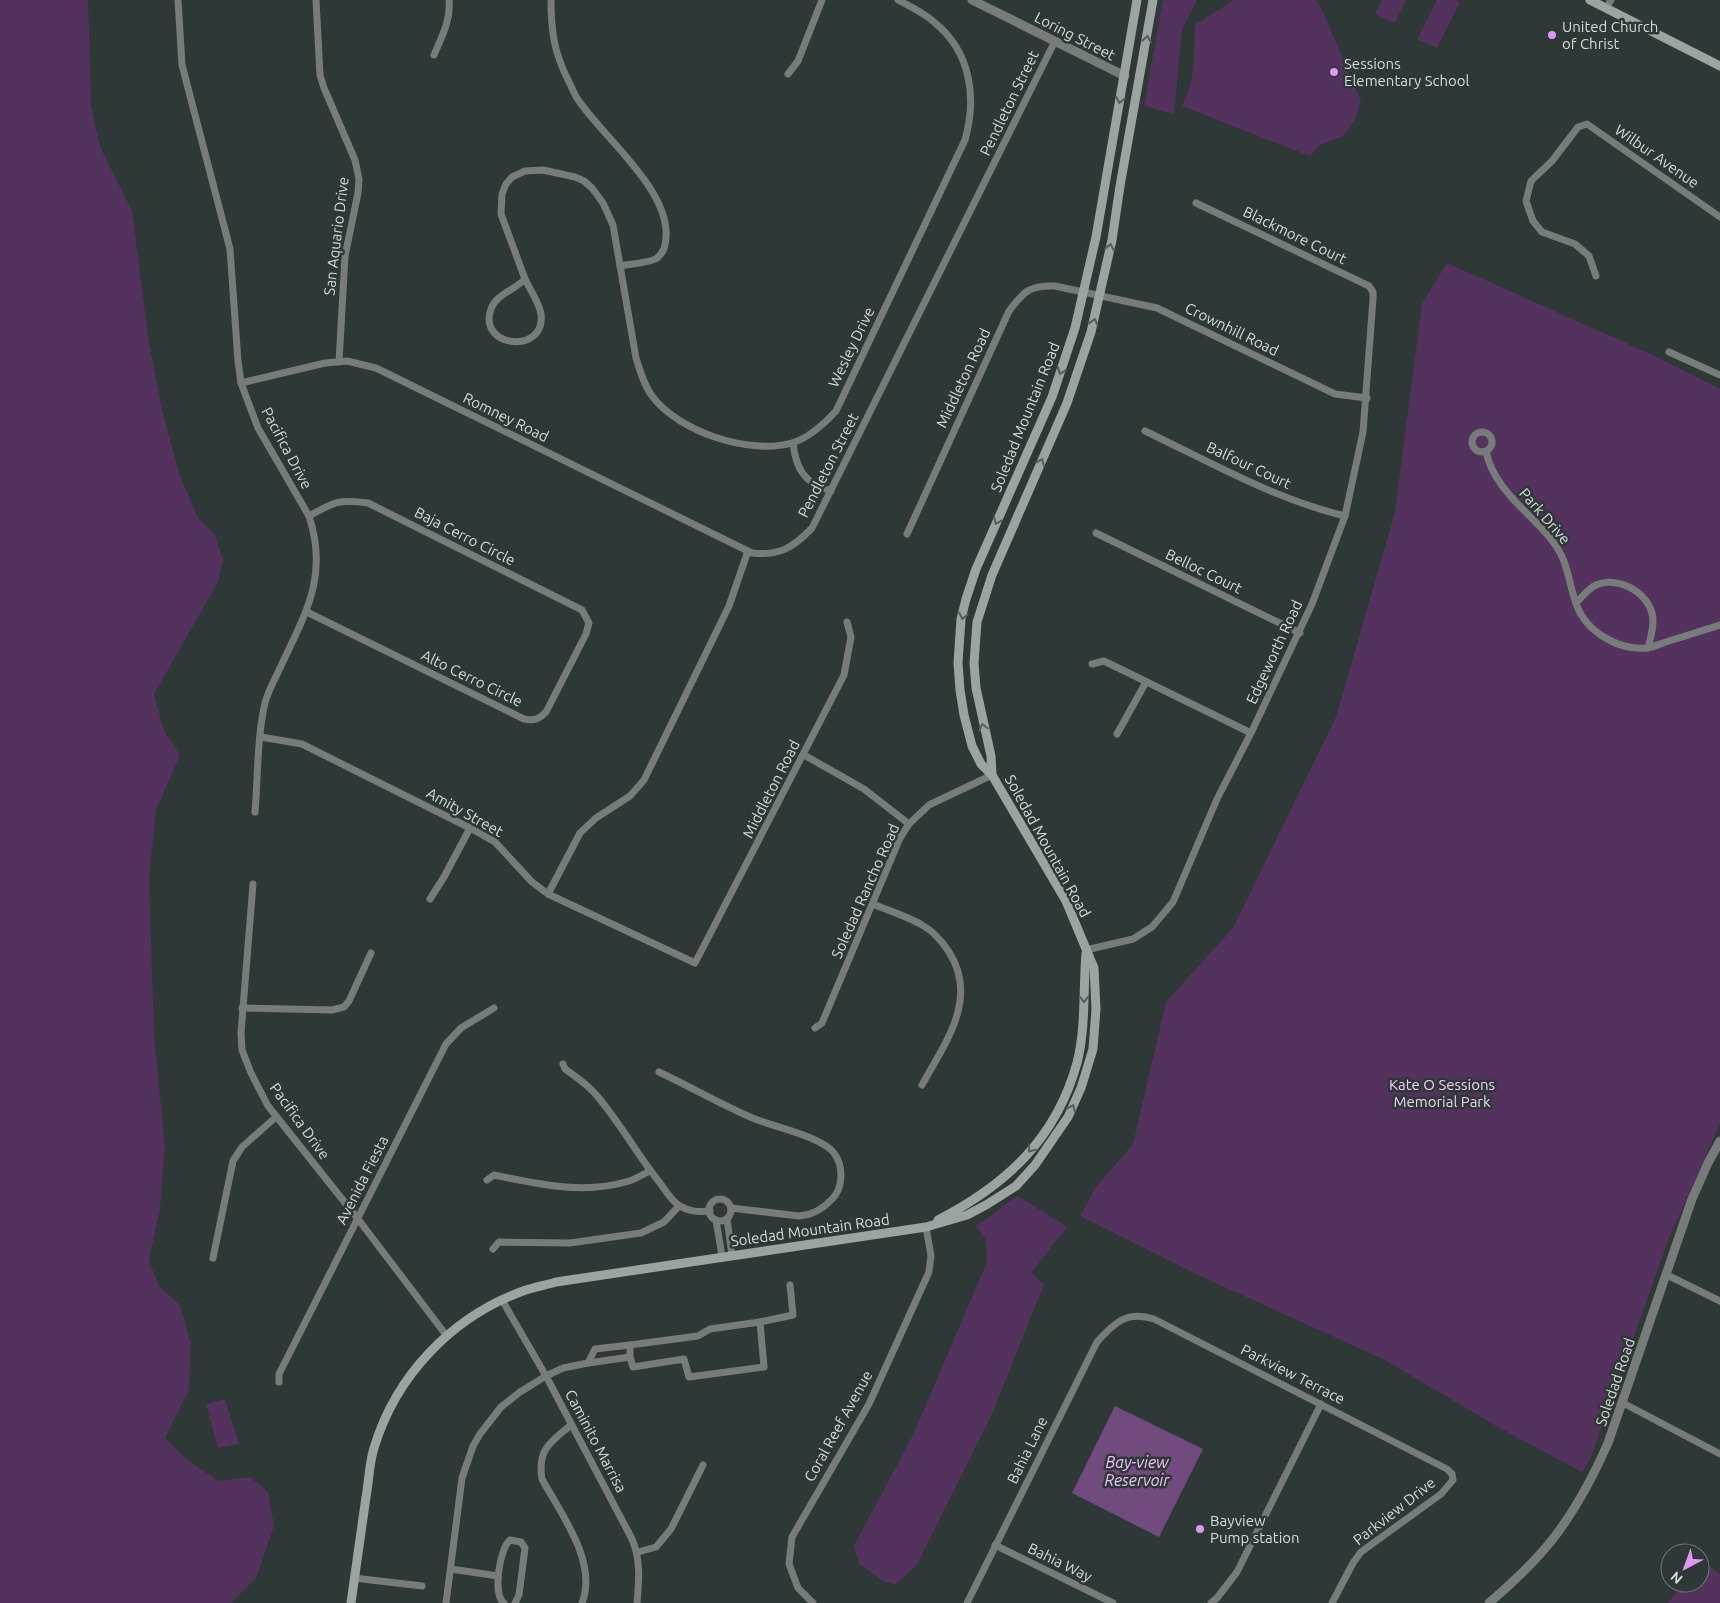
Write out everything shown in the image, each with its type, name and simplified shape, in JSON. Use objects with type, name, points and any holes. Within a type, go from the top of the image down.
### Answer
[{"type":"main road","name":"Soledad Mountain Road","points":[[350,1603],[374,1449],[392,1402],[426,1355],[446,1335],[470,1317],[525,1290],[556,1282],[926,1227],[967,1215],[1016,1186],[1035,1165],[1068,1118],[1081,1088],[1092,1049],[1096,1009],[1094,968],[1066,901],[992,775],[981,764],[972,746],[964,715],[958,663],[962,619],[966,599],[976,569],[1052,397],[1076,328],[1096,237],[1137,0]]},
{"type":"main road","name":"Soledad Mountain Road","points":[[992,775],[991,756],[976,688],[974,663],[977,622],[992,575],[1067,403],[1091,332],[1112,240],[1153,0]]},
{"type":"main road","points":[[1590,0],[1608,4],[1720,66]]},
{"type":"main road","points":[[926,1227],[985,1193],[1007,1176],[1026,1157],[1054,1115],[1065,1094],[1077,1062],[1084,1013],[1086,950]]},
{"type":"street","name":"Pacifica Drive","points":[[178,0],[182,65],[230,248],[241,382],[258,428],[309,516],[313,527],[317,564],[310,605],[265,701],[255,812]]},
{"type":"street","name":"San Aquario Drive","points":[[316,0],[320,75],[355,160],[359,179],[358,193],[345,256],[339,362]]},
{"type":"street","points":[[434,55],[448,24],[449,0]]},
{"type":"street","points":[[551,0],[554,46],[578,100],[645,180],[658,199],[667,229],[665,249],[656,259],[620,266]]},
{"type":"street","points":[[788,74],[798,61],[822,0]]},
{"type":"street","name":"Wesley Drive","points":[[525,279],[501,214],[502,194],[506,184],[512,177],[525,171],[543,170],[576,177],[592,188],[603,203],[613,225],[636,358],[642,378],[653,397],[673,417],[703,434],[719,439],[764,446],[793,442],[806,436],[829,419],[836,411],[965,140],[971,120],[970,81],[968,70],[958,48],[936,23],[898,0]]},
{"type":"street","name":"Loring Street","points":[[972,0],[1124,76],[1140,78]]},
{"type":"street","name":"Pendleton Street","points":[[748,551],[764,554],[785,549],[798,542],[812,528],[1055,41]]},
{"type":"street","name":"Wilbur Avenue","points":[[1596,276],[1589,256],[1575,244],[1542,232],[1533,221],[1526,201],[1531,181],[1552,161],[1578,127],[1587,124],[1720,217]]},
{"type":"street","name":"Blackmore Court","points":[[1196,203],[1369,286],[1373,292],[1373,299]]},
{"type":"street","points":[[525,279],[539,308],[540,325],[533,336],[528,339],[517,343],[508,342],[495,333],[489,317],[491,309],[494,301],[519,286],[525,279]]},
{"type":"street","name":"Middleton Road","points":[[907,534],[1009,311],[1028,290],[1043,285],[1083,291]]},
{"type":"street","name":"Crownhill Road","points":[[1083,291],[1157,308],[1335,394],[1367,398]]},
{"type":"street","name":"Edgeworth Road","points":[[1086,950],[1133,939],[1152,927],[1172,902],[1217,799],[1300,632],[1345,516],[1363,432],[1373,299]]},
{"type":"street","points":[[1669,352],[1720,375]]},
{"type":"street","name":"Romney Road","points":[[241,382],[325,363],[347,362],[376,368],[748,551]]},
{"type":"street","name":"Balfour Court","points":[[1145,431],[1285,498],[1315,509],[1345,516]]},
{"type":"street","points":[[793,442],[795,460],[802,473],[808,480],[831,491]]},
{"type":"street","name":"Park Drive","points":[[1486,451],[1488,463],[1507,492],[1551,540],[1562,555],[1580,613],[1586,622],[1601,635],[1622,645],[1648,648],[1720,625]]},
{"type":"street","name":"Baja Cerro Circle","points":[[309,516],[330,504],[347,500],[368,503],[582,610],[589,623],[586,634]]},
{"type":"street","name":"Belloc Court","points":[[1096,534],[1300,632]]},
{"type":"street","points":[[548,894],[580,833],[596,818],[630,796],[644,780],[729,606],[748,551]]},
{"type":"street","points":[[1576,602],[1596,585],[1608,583],[1627,585],[1644,599],[1652,612],[1653,622],[1648,648]]},
{"type":"street","name":"Alto Cerro Circle","points":[[306,612],[524,719],[534,720],[540,718],[546,712],[586,634]]},
{"type":"street","name":"Middleton Road","points":[[695,963],[844,676],[851,637],[847,622]]},
{"type":"street","points":[[1092,664],[1104,661],[1251,733]]},
{"type":"street","points":[[1117,734],[1146,682]]},
{"type":"street","name":"Amity Street","points":[[261,737],[302,744],[470,828],[495,842],[532,882],[548,894],[695,963]]},
{"type":"street","points":[[804,756],[864,789],[910,824]]},
{"type":"street","name":"Soledad Rancho Road","points":[[815,1028],[822,1022],[900,838],[910,824],[929,805],[992,775]]},
{"type":"street","points":[[430,899],[470,828]]},
{"type":"street","name":"Pacifica Drive","points":[[253,884],[241,1034],[242,1050],[250,1073],[276,1117],[446,1335]]},
{"type":"street","points":[[873,904],[922,925],[942,940],[954,959],[961,982],[959,1011],[953,1028],[922,1084]]},
{"type":"street","points":[[242,1008],[332,1010],[344,1006],[349,1001],[371,953]]},
{"type":"street","name":"Avenida Fiesta","points":[[279,1382],[279,1374],[446,1044],[460,1028],[494,1008]]},
{"type":"street","points":[[563,1064],[565,1069],[585,1084],[602,1101],[672,1200],[690,1210],[710,1211]]},
{"type":"street","points":[[659,1072],[754,1118],[822,1143],[834,1154],[840,1166],[840,1183],[835,1196],[823,1209],[807,1216],[731,1208]]},
{"type":"street","points":[[213,1258],[233,1161],[242,1147],[276,1117]]},
{"type":"street","name":"Soledad Road","points":[[1489,1603],[1510,1585],[1552,1541],[1573,1510],[1601,1460],[1623,1403],[1692,1200],[1720,1141]]},
{"type":"street","points":[[487,1180],[494,1175],[545,1186],[582,1188],[630,1181],[650,1171]]},
{"type":"street","points":[[717,1199],[725,1200],[731,1208],[727,1219],[727,1256],[716,1220],[710,1211],[711,1204],[717,1199]]},
{"type":"street","points":[[493,1249],[499,1242],[570,1243],[640,1234],[664,1222],[680,1206]]},
{"type":"street","points":[[716,1220],[723,1221],[727,1219]]},
{"type":"street","name":"Coral Reef Avenue","points":[[813,1603],[798,1588],[789,1564],[792,1537],[869,1404],[929,1272],[931,1256],[926,1227]]},
{"type":"street","points":[[1667,1275],[1720,1301]]},
{"type":"street","points":[[588,1362],[595,1350],[698,1336],[710,1329],[793,1315],[790,1285]]},
{"type":"street","name":"Caminito Marrisa","points":[[502,1300],[546,1376],[638,1552],[639,1566],[636,1603]]},
{"type":"street","name":"Parkview Terrace","points":[[1124,1318],[1144,1316],[1154,1319],[1447,1469]]},
{"type":"street","name":"Bahia Lane","points":[[967,1603],[1097,1342],[1113,1325],[1124,1318]]},
{"type":"street","points":[[630,1345],[630,1357],[633,1367],[684,1359],[689,1377],[764,1367],[760,1322]]},
{"type":"street","points":[[446,1603],[462,1478],[473,1446],[480,1434],[502,1408],[520,1392],[546,1376],[562,1368],[588,1362],[630,1357]]},
{"type":"street","points":[[1623,1403],[1720,1454]]},
{"type":"street","points":[[1211,1603],[1237,1572],[1321,1404]]},
{"type":"street","points":[[572,1425],[548,1444],[542,1455],[540,1469],[542,1479],[580,1549],[586,1571],[586,1584],[582,1603]]},
{"type":"street","points":[[638,1552],[656,1547],[671,1530],[703,1465]]},
{"type":"street","name":"Parkview Drive","points":[[1332,1603],[1353,1563],[1361,1552],[1441,1494],[1453,1480],[1452,1474],[1447,1469]]},
{"type":"street","points":[[504,1603],[498,1593],[498,1576],[505,1544],[510,1540],[522,1542],[525,1548],[519,1595],[515,1603]]},
{"type":"street","name":"Bahia Way","points":[[996,1545],[1113,1603]]},
{"type":"street","points":[[451,1569],[498,1576]]},
{"type":"street","points":[[354,1578],[422,1586]]},
{"type":"green space","points":[[0,0],[88,0],[91,106],[100,147],[132,211],[149,343],[162,410],[180,476],[198,518],[215,535],[223,560],[218,582],[154,694],[164,731],[180,755],[156,810],[149,878],[154,1034],[165,1147],[160,1208],[149,1260],[159,1286],[180,1305],[191,1344],[189,1390],[165,1438],[187,1460],[219,1481],[250,1477],[268,1492],[274,1526],[256,1578],[231,1603],[0,1603]]},
{"type":"green space","points":[[1163,0],[1197,0],[1182,29],[1174,114],[1144,106]]},
{"type":"green space","points":[[1234,0],[1316,0],[1324,14],[1361,101],[1355,120],[1343,136],[1320,145],[1310,156],[1182,106],[1191,84],[1195,25]]},
{"type":"green space","points":[[1382,0],[1406,0],[1395,23],[1375,14]]},
{"type":"green space","points":[[1437,0],[1456,0],[1460,2],[1437,48],[1417,39]]},
{"type":"green space","name":"Kate O Sessions Memorial Park","points":[[1447,263],[1655,356],[1720,389],[1720,1124],[1669,1238],[1591,1457],[1582,1472],[1498,1427],[1385,1360],[1196,1274],[1080,1216],[1096,1187],[1133,1144],[1166,1002],[1233,928],[1336,717],[1395,512],[1422,303]]},
{"type":"green space","points":[[1018,1196],[1067,1227],[1031,1273],[1044,1284],[992,1414],[917,1565],[896,1584],[885,1582],[859,1564],[854,1546],[913,1435],[987,1262],[986,1240],[976,1226]]},
{"type":"green space","points":[[225,1399],[239,1444],[218,1448],[206,1404]]},
{"type":"green space","points":[[1710,1567],[1720,1574],[1720,1603],[1667,1603],[1676,1593],[1710,1593]]},
{"type":"water","name":"Bay-view Reservoir","points":[[1115,1406],[1203,1449],[1159,1537],[1072,1493]]},
{"type":"place","name":"United Church of Christ","points":[[1552,35]]},
{"type":"place","name":"Sessions Elementary School","points":[[1334,72]]},
{"type":"place","name":"Bayview Pump station","points":[[1200,1529]]}]
